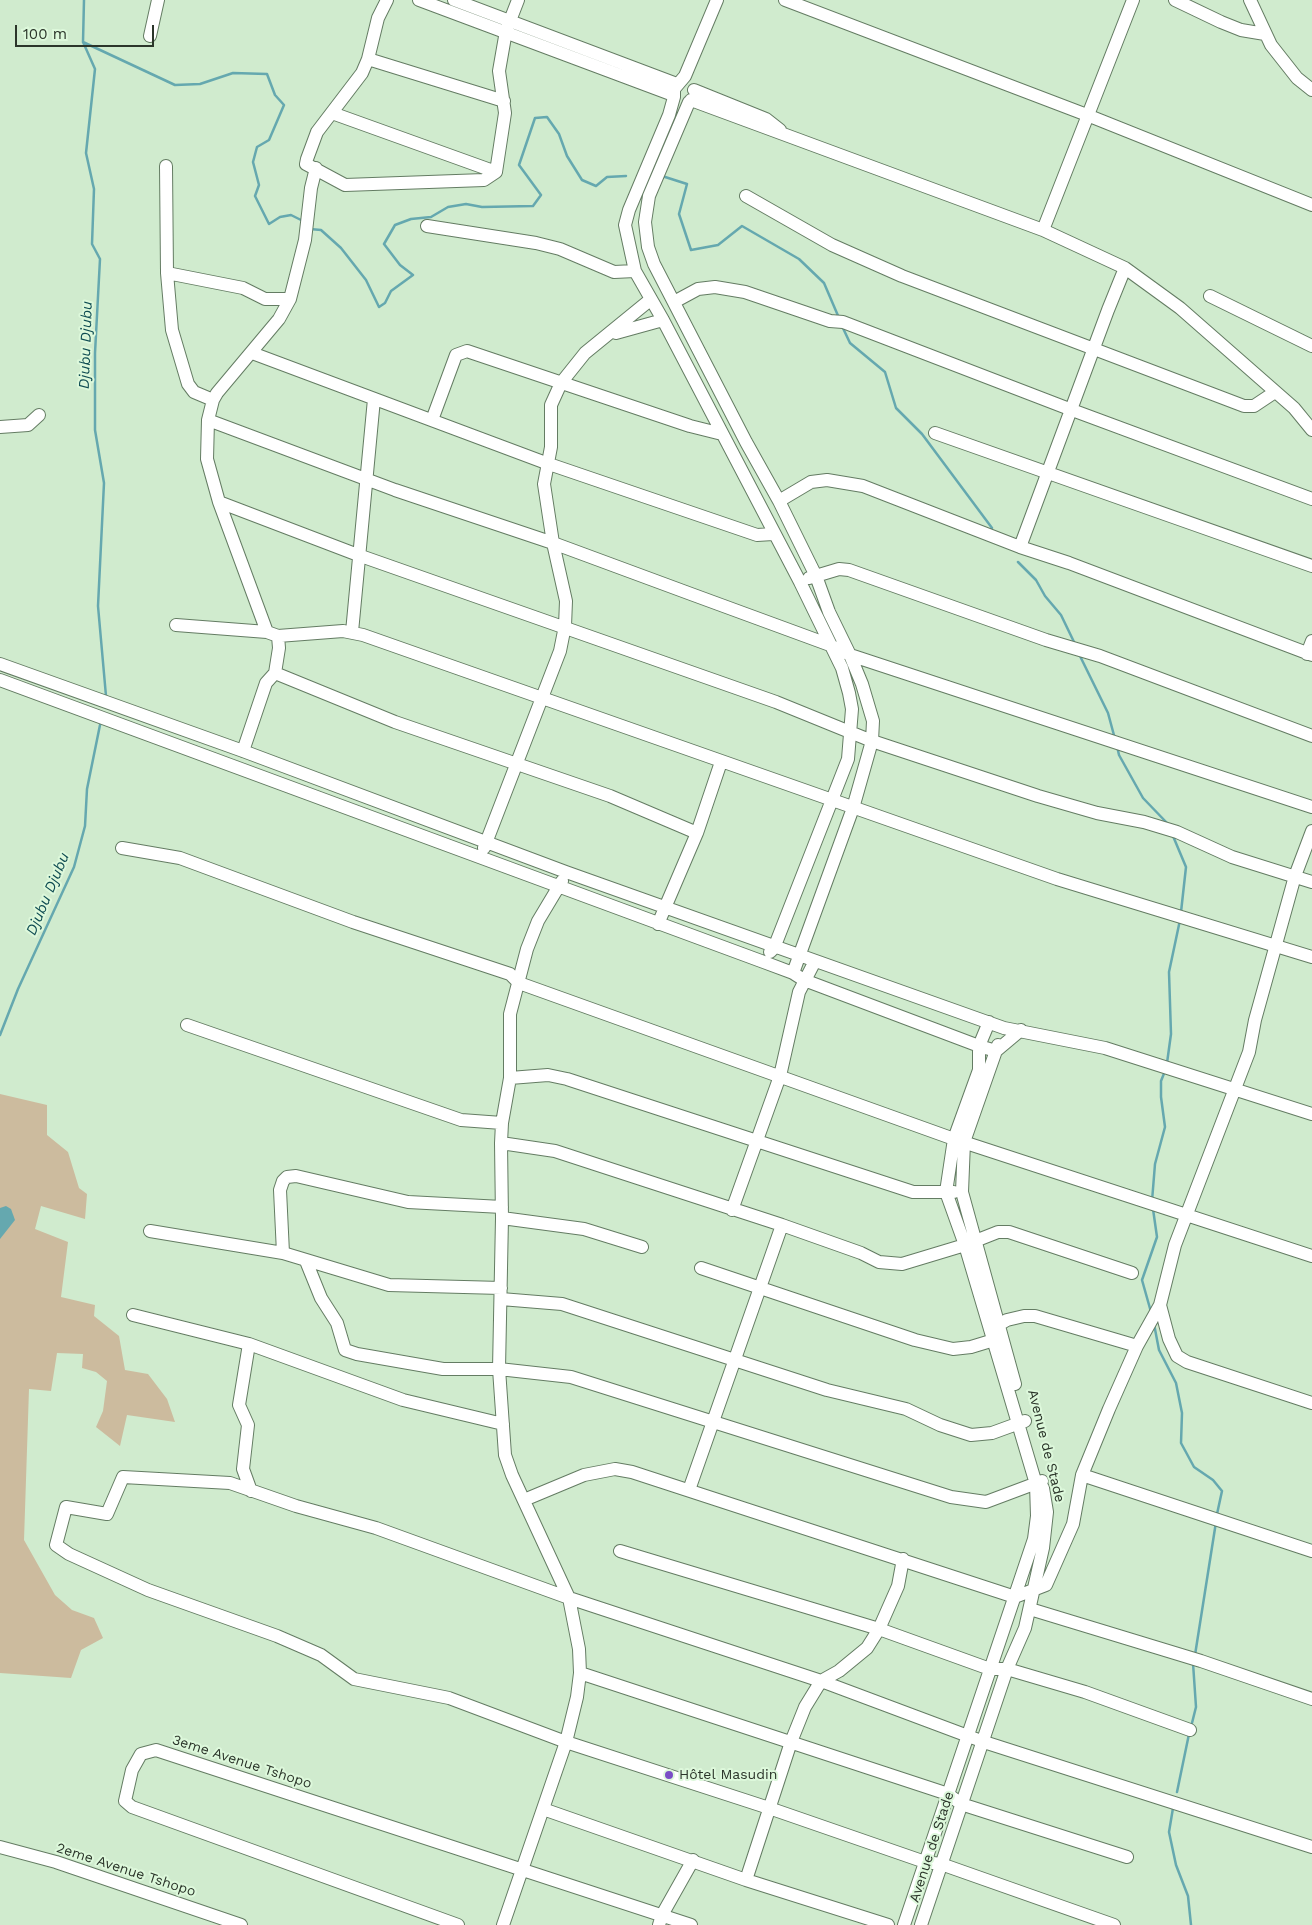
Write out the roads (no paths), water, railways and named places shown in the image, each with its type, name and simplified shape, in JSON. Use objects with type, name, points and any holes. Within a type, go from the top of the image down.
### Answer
[{"type":"street","points":[[150,36],[158,0]]},
{"type":"street","points":[[387,0],[378,18],[368,59],[356,82],[312,143],[306,164],[316,168],[339,183],[353,187],[484,180],[496,172],[505,113],[499,71],[508,26],[518,0]]},
{"type":"street","points":[[419,0],[508,26],[684,92],[788,137],[1043,230],[1125,268],[1180,308],[1294,408],[1312,430]]},
{"type":"street","points":[[454,0],[508,26]]},
{"type":"street","points":[[718,0],[648,196],[645,222],[648,248],[654,264],[746,442],[779,501],[816,576],[828,612],[850,655],[873,721],[872,742],[853,808],[793,974]]},
{"type":"street","points":[[727,0],[694,73],[669,116],[629,210],[625,225],[634,271],[663,320],[773,534],[800,582],[842,668],[852,709],[848,759],[774,948],[761,961]]},
{"type":"street","points":[[785,0],[1087,115],[1312,204]]},
{"type":"street","points":[[1043,230],[1133,0]]},
{"type":"street","points":[[1175,0],[1241,30],[1265,34]]},
{"type":"street","points":[[1250,0],[1265,34],[1297,78],[1312,90]]},
{"type":"street","points":[[368,59],[504,101]]},
{"type":"street","points":[[332,113],[496,172]]},
{"type":"street","points":[[166,166],[168,273],[172,330],[183,372],[194,392],[213,400]]},
{"type":"street","points":[[243,751],[266,682],[275,673],[279,654],[219,502],[207,459],[208,420],[213,400],[279,319],[290,299],[307,225],[311,188],[316,168]]},
{"type":"street","points":[[746,196],[832,245],[902,276],[1244,406],[1254,406],[1275,392]]},
{"type":"street","points":[[427,226],[536,243],[560,249],[614,272],[634,271]]},
{"type":"street","points":[[1020,547],[1125,268]]},
{"type":"street","points":[[168,273],[243,288],[265,299],[290,299]]},
{"type":"street","points":[[674,302],[698,289],[715,287],[745,292],[840,322],[1312,499]]},
{"type":"street","points":[[1210,296],[1312,346]]},
{"type":"street","points":[[481,857],[543,698],[560,651],[565,626],[566,601],[553,543],[544,484],[546,463],[551,447],[551,405],[560,383],[585,353],[611,334],[650,300]]},
{"type":"street","points":[[611,334],[663,320]]},
{"type":"street","points":[[432,420],[456,355],[461,351],[467,351],[690,426],[722,434]]},
{"type":"street","points":[[252,353],[546,463],[757,536],[773,534]]},
{"type":"street","points":[[352,632],[374,399]]},
{"type":"street","points":[[0,428],[28,424],[39,415]]},
{"type":"street","points":[[208,420],[366,479],[553,543],[830,645],[850,655],[1312,807]]},
{"type":"street","points":[[935,433],[1312,566]]},
{"type":"street","points":[[779,501],[811,482],[827,480],[863,486],[1020,547],[1069,563],[1310,654],[1312,641]]},
{"type":"street","points":[[219,502],[358,554],[776,702],[872,742],[1038,796],[1172,831],[1232,857],[1312,882]]},
{"type":"street","points":[[800,582],[838,569],[849,570],[1046,640],[1100,656],[1312,736]]},
{"type":"street","points":[[176,625],[272,634],[352,632],[1057,879],[1312,957]]},
{"type":"street","points":[[0,664],[243,751],[774,948],[816,961],[1004,1028],[1097,1045],[1312,1114]]},
{"type":"street","points":[[275,673],[395,722],[610,796],[697,833]]},
{"type":"street","points":[[0,680],[761,961],[804,980],[996,1052],[1021,1030]]},
{"type":"street","points":[[107,720],[112,704]]},
{"type":"street","points":[[658,924],[697,833],[721,762]]},
{"type":"street","points":[[524,1500],[584,1475],[615,1470],[632,1472],[903,1559],[1014,1597],[1046,1585],[1073,1524],[1082,1475],[1137,1346],[1160,1305],[1176,1245],[1254,1036],[1256,1020],[1295,876],[1312,831]]},
{"type":"street","points":[[122,848],[180,858],[353,922],[510,974],[519,983],[959,1141],[1312,1256]]},
{"type":"street","points":[[503,1925],[566,1742],[577,1697],[580,1673],[579,1648],[569,1598],[505,1455],[499,1369],[502,1212],[500,1143],[510,1078],[510,1014],[527,950],[538,921],[559,888],[566,872]]},
{"type":"street","points":[[732,1210],[780,1076],[799,992],[816,961]]},
{"type":"street","points":[[150,1231],[284,1253],[389,1285],[501,1294],[562,1304],[827,1390],[906,1408],[940,1425],[971,1435],[992,1433],[1022,1422],[994,1340],[970,1244],[946,1192],[979,1070],[979,1046],[989,1022]]},
{"type":"street","points":[[187,1025],[461,1120],[502,1123]]},
{"type":"street","name":"Avenue de Stade","points":[[921,1925],[1007,1669],[1025,1628],[1044,1548],[1047,1512],[1022,1422],[1000,1324],[970,1244],[962,1192],[959,1141],[1004,1028]]},
{"type":"street","points":[[510,1078],[548,1075],[567,1079],[913,1192],[962,1192]]},
{"type":"street","points":[[500,1143],[555,1151],[861,1253],[879,1262],[902,1264],[970,1244],[998,1232],[1009,1232],[1132,1273]]},
{"type":"street","points":[[284,1253],[280,1190],[282,1181],[287,1177],[296,1176],[408,1202],[502,1212],[584,1228],[642,1247]]},
{"type":"street","points":[[689,1490],[782,1226]]},
{"type":"street","points":[[306,1261],[321,1298],[337,1323],[345,1350],[443,1369],[499,1369],[572,1377],[951,1497],[986,1502],[1039,1482],[1034,1539],[904,1925]]},
{"type":"street","points":[[701,1268],[934,1345],[953,1349],[971,1347],[994,1340]]},
{"type":"street","points":[[1160,1305],[1169,1339],[1178,1356],[1187,1362],[1312,1403]]},
{"type":"street","points":[[133,1314],[248,1344],[403,1400],[502,1424]]},
{"type":"street","points":[[994,1340],[1000,1324],[1024,1316],[1035,1316],[1137,1346]]},
{"type":"street","points":[[248,1344],[240,1405],[248,1426],[243,1469],[250,1491]]},
{"type":"street","points":[[1082,1475],[1150,1497],[1216,1522],[1312,1551]]},
{"type":"street","points":[[1114,1925],[941,1864],[925,1862],[769,1808],[566,1742],[449,1698],[354,1679],[321,1655],[277,1636],[148,1590],[69,1554],[56,1545],[66,1507],[107,1514],[123,1476],[230,1483],[250,1491],[376,1528],[569,1598],[822,1681],[984,1742],[1312,1847]]},
{"type":"street","points":[[620,1551],[880,1629],[990,1670],[1007,1669],[1138,1710],[1190,1730]]},
{"type":"street","points":[[746,1880],[791,1742],[805,1708],[822,1681],[839,1671],[867,1648],[880,1629],[898,1586],[903,1559]]},
{"type":"street","points":[[1030,1609],[1195,1659],[1312,1699]]},
{"type":"street","points":[[580,1673],[948,1794],[961,1804],[1127,1858]]},
{"type":"street","name":"3eme Avenue Tshopo","points":[[458,1925],[132,1807],[125,1801],[132,1770],[141,1754],[156,1750],[522,1870],[661,1920],[691,1925]]},
{"type":"street","points":[[543,1809],[746,1880],[888,1925]]},
{"type":"street","name":"2eme Avenue Tshopo","points":[[0,1847],[56,1862],[241,1925]]},
{"type":"street","points":[[661,1920],[693,1860]]},
{"type":"water","points":[[6,1206],[11,1209],[15,1220],[0,1239],[0,1208]]},
{"type":"waterway","name":"Djubu Djubu","points":[[84,0],[83,42],[95,69],[86,153],[94,189],[92,244],[100,259],[95,353],[95,430],[104,483],[98,606],[106,696]]},
{"type":"waterway","points":[[83,42],[175,85],[200,84],[233,73],[267,74],[275,95],[284,105],[269,140],[257,147],[253,162],[259,185],[255,196],[269,224],[280,217],[291,215],[303,221]]},
{"type":"waterway","points":[[310,229],[321,230],[341,248],[366,280],[379,307],[385,303],[391,291],[413,275],[400,265],[384,244],[395,225],[411,219],[431,217],[448,207],[466,204],[482,207],[533,206],[541,195],[519,165],[535,118],[547,117],[559,134],[567,156],[582,180],[596,186],[607,177],[626,176]]},
{"type":"waterway","points":[[662,176],[687,184],[679,214],[691,250],[718,245],[742,226],[799,259],[824,283],[839,318]]},
{"type":"waterway","points":[[842,326],[850,343],[885,372],[896,408],[922,434],[992,528]]},
{"type":"waterway","points":[[1018,562],[1036,580],[1045,596],[1061,615],[1075,644]]},
{"type":"waterway","points":[[1079,654],[1108,713],[1115,739]]},
{"type":"waterway","name":"Djubu Djubu","points":[[0,1035],[18,989],[74,867],[85,826],[87,789],[100,725]]},
{"type":"waterway","points":[[1117,746],[1119,755],[1143,798],[1168,824]]},
{"type":"waterway","points":[[1173,836],[1186,867],[1181,912]]},
{"type":"waterway","points":[[1167,1063],[1171,1034],[1169,972],[1180,920]]},
{"type":"waterway","points":[[1152,1201],[1155,1164],[1165,1127],[1161,1097],[1161,1081],[1165,1071]]},
{"type":"waterway","points":[[1151,1312],[1142,1280],[1157,1237],[1153,1209]]},
{"type":"waterway","points":[[1154,1324],[1159,1350],[1176,1383],[1182,1413],[1181,1443],[1194,1467],[1213,1480],[1222,1491],[1217,1514]]},
{"type":"waterway","points":[[1195,1655],[1216,1522]]},
{"type":"waterway","points":[[1191,1727],[1196,1707],[1193,1663]]},
{"type":"waterway","points":[[1177,1792],[1189,1734]]},
{"type":"waterway","points":[[1173,1808],[1169,1832],[1176,1865],[1188,1896],[1191,1925]]},
{"type":"place","name":"Hôtel Masudin","points":[[669,1775]]}]
